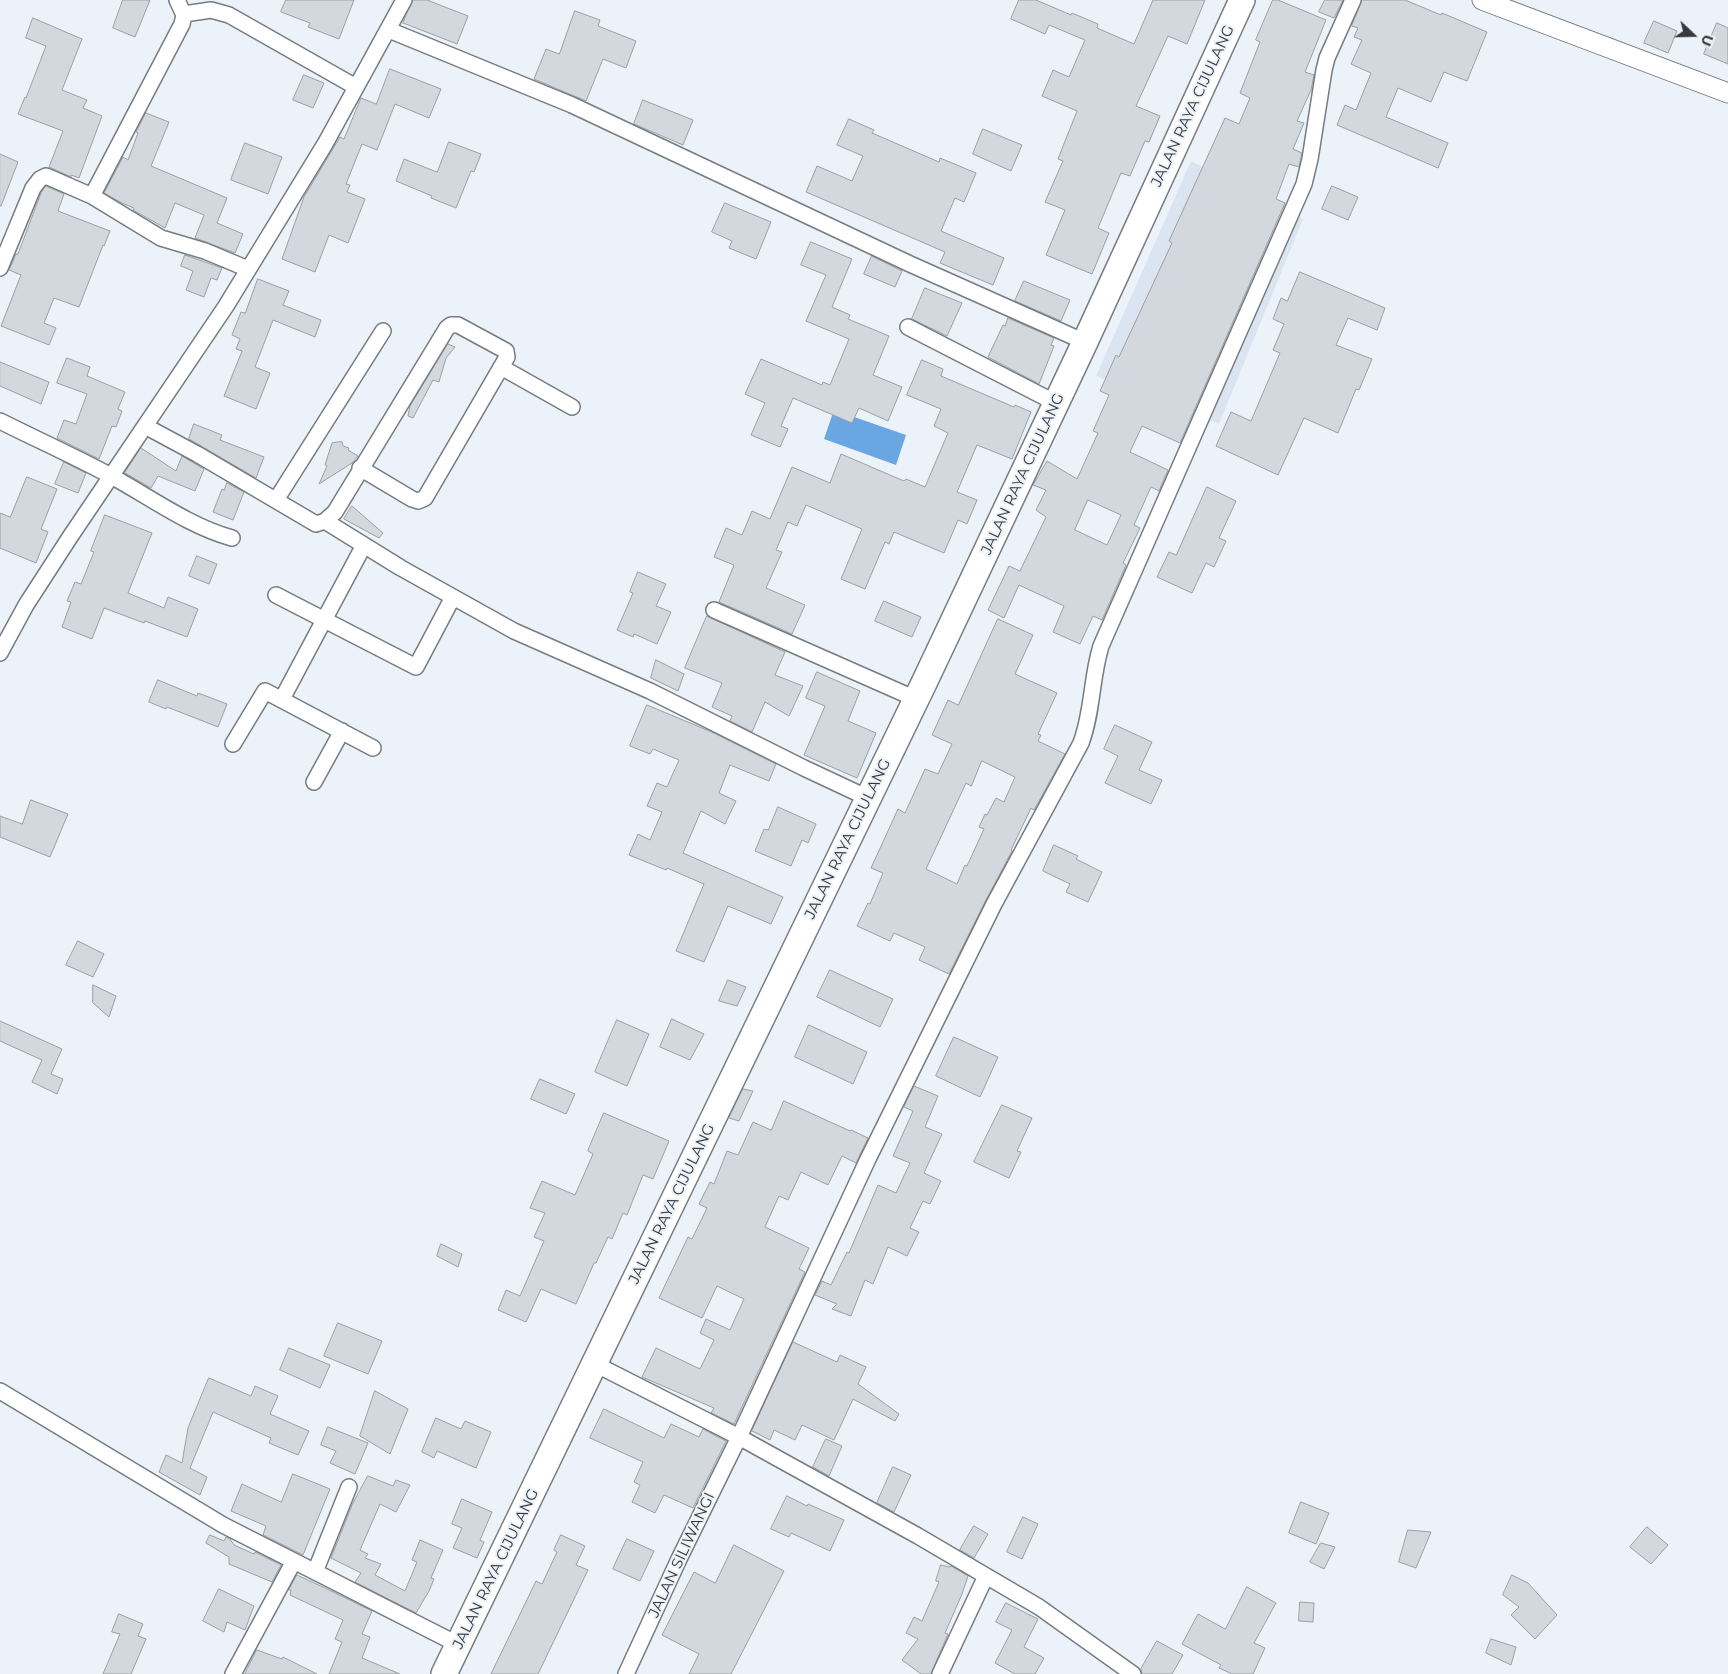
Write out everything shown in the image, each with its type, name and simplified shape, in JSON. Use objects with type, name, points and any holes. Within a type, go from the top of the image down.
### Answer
[{"type":"highway","name":"JALAN RAYA CIJULANG","points":[[444,1674],[916,699],[1085,342],[1242,0]]},
{"type":"street","points":[[0,653],[36,590],[70,537],[226,306],[325,144],[404,0]]},
{"type":"street","name":"JALAN SILIWANGI","points":[[626,1674],[876,1141],[994,904],[1081,742],[1087,726],[1094,671],[1101,646],[1304,184],[1310,159],[1324,70],[1354,0]]},
{"type":"street","points":[[1482,0],[1728,93]]},
{"type":"street","points":[[92,196],[182,24],[180,7],[229,14],[356,87]]},
{"type":"street","points":[[388,30],[572,106],[910,264],[1085,342]]},
{"type":"street","points":[[0,268],[33,188],[41,177],[51,177],[92,196],[158,236],[205,251],[248,269]]},
{"type":"street","points":[[145,426],[197,454],[316,524],[328,519],[447,328],[451,325],[458,325],[506,351],[507,357],[425,498],[418,501],[412,499],[360,468]]},
{"type":"street","points":[[908,327],[1056,403]]},
{"type":"street","points":[[276,500],[383,331]]},
{"type":"street","points":[[501,367],[572,407]]},
{"type":"street","points":[[0,421],[111,476],[216,534],[232,538]]},
{"type":"street","points":[[328,519],[453,597],[514,631],[650,691],[868,798]]},
{"type":"street","points":[[282,699],[366,542]]},
{"type":"street","points":[[276,595],[416,668],[453,597]]},
{"type":"street","points":[[714,610],[916,699]]},
{"type":"street","points":[[234,744],[265,691],[373,748]]},
{"type":"street","points":[[314,782],[342,731]]},
{"type":"street","points":[[595,1364],[738,1437],[1039,1606],[1133,1674]]},
{"type":"street","points":[[0,1391],[223,1525],[459,1645]]},
{"type":"street","points":[[315,1572],[350,1488]]},
{"type":"street","points":[[233,1674],[294,1561]]},
{"type":"street","points":[[940,1674],[986,1576]]},
{"type":"shaded area","points":[[1191,161],[1303,219],[1219,424],[1096,376]]},
{"type":"water","points":[[834,410],[906,435],[896,465],[824,439]]},
{"type":"building","points":[[123,0],[150,0],[135,37],[113,28]]},
{"type":"building","points":[[286,0],[354,0],[339,39],[308,27],[310,23],[281,12]]},
{"type":"building","points":[[413,0],[427,0],[468,16],[457,44],[403,23]]},
{"type":"building","points":[[1019,0],[1036,0],[1071,15],[1072,13],[1098,24],[1097,28],[1134,44],[1153,0],[1205,0],[1187,44],[1168,36],[1136,106],[1160,116],[1149,142],[1145,141],[1130,176],[1121,173],[1098,228],[1109,233],[1092,274],[1046,255],[1065,210],[1045,202],[1063,161],[1058,159],[1077,111],[1042,96],[1053,70],[1069,77],[1085,40],[1049,25],[1045,34],[1011,19]]},
{"type":"building","points":[[1273,0],[1278,0],[1326,20],[1305,72],[1314,75],[1311,90],[1297,121],[1304,123],[1293,149],[1302,153],[1299,167],[1289,164],[1276,199],[1285,203],[1180,443],[1142,426],[1130,452],[1168,470],[1159,491],[1151,487],[1134,525],[1140,528],[1123,563],[1126,565],[1102,620],[1093,616],[1080,644],[1053,632],[1064,606],[1019,585],[1004,618],[988,610],[1009,566],[1020,571],[1046,517],[1036,510],[1046,490],[1033,485],[1047,461],[1077,479],[1098,433],[1093,431],[1109,395],[1100,391],[1116,355],[1119,357],[1172,243],[1169,241],[1225,118],[1239,124],[1250,98],[1240,93],[1260,42],[1256,40]],"holes":[[[1088,500],[1121,515],[1107,545],[1075,530]]]},
{"type":"building","points":[[1325,0],[1343,0],[1334,18],[1319,12]]},
{"type":"building","points":[[1362,0],[1405,0],[1487,32],[1467,81],[1444,72],[1431,102],[1398,88],[1386,117],[1448,143],[1438,168],[1337,125],[1345,105],[1356,110],[1371,73],[1351,64],[1362,40],[1354,37],[1358,28],[1352,26]]},
{"type":"building","points":[[575,11],[600,20],[598,26],[636,41],[626,68],[603,59],[586,101],[534,79],[546,49],[559,54]]},
{"type":"building","points":[[33,18],[82,39],[62,90],[87,100],[83,108],[102,116],[79,178],[71,175],[71,177],[49,167],[63,131],[18,114],[46,46],[26,38]]},
{"type":"building","points":[[1654,21],[1677,31],[1668,53],[1644,43]]},
{"type":"building","points":[[1717,23],[1728,28],[1728,64],[1704,54]]},
{"type":"building","points":[[390,69],[441,89],[429,118],[395,104],[377,150],[362,144],[346,184],[350,185],[347,192],[365,199],[348,243],[329,235],[315,272],[282,259],[304,197],[340,137],[344,139],[361,98],[376,104]]},
{"type":"building","points":[[304,75],[324,83],[313,108],[293,100]]},
{"type":"building","points":[[643,100],[693,120],[683,145],[634,124]]},
{"type":"building","points":[[146,113],[169,122],[151,166],[227,198],[217,223],[243,234],[235,253],[195,238],[204,215],[175,203],[165,228],[133,210],[134,208],[104,193],[123,157],[128,160],[138,133],[136,132]]},
{"type":"building","points":[[849,119],[874,130],[872,133],[939,162],[940,158],[976,173],[964,202],[955,198],[941,231],[1004,258],[993,285],[940,263],[945,252],[806,192],[817,166],[852,181],[863,156],[837,145]]},
{"type":"building","points":[[983,129],[1022,145],[1011,171],[973,154]]},
{"type":"building","points":[[449,142],[481,154],[474,172],[471,171],[456,208],[396,181],[404,159],[437,172]]},
{"type":"building","points":[[245,143],[282,157],[268,194],[231,180]]},
{"type":"building","points":[[0,154],[18,162],[1,206],[0,206]]},
{"type":"building","points":[[46,186],[64,194],[58,211],[110,231],[79,307],[54,298],[44,323],[56,328],[49,345],[1,326],[21,275],[9,270],[16,254],[18,254],[41,193]]},
{"type":"building","points":[[1332,186],[1358,197],[1348,220],[1322,209]]},
{"type":"building","points":[[725,203],[771,222],[756,259],[729,248],[732,241],[712,232]]},
{"type":"building","points":[[811,242],[852,259],[832,307],[850,315],[848,319],[889,336],[873,375],[902,387],[888,421],[859,408],[852,423],[793,398],[781,426],[788,429],[780,447],[751,435],[765,403],[745,394],[761,359],[822,385],[823,382],[830,385],[849,339],[806,321],[826,275],[801,265]]},
{"type":"building","points":[[185,255],[222,268],[217,280],[211,278],[204,297],[186,290],[193,271],[181,266]]},
{"type":"building","points":[[872,256],[902,271],[895,287],[864,274]]},
{"type":"building","points":[[1300,272],[1385,308],[1377,330],[1348,318],[1336,345],[1372,359],[1359,390],[1356,389],[1338,433],[1304,418],[1278,475],[1216,446],[1231,412],[1251,421],[1280,353],[1273,350],[1284,324],[1273,319],[1281,298],[1287,301]]},
{"type":"building","points":[[258,279],[289,291],[283,305],[321,320],[315,337],[273,320],[255,367],[270,373],[256,409],[224,396],[242,351],[236,349],[240,339],[232,335],[241,312],[245,313]]},
{"type":"building","points":[[1024,281],[1070,300],[1061,321],[1015,301]]},
{"type":"building","points":[[925,288],[962,303],[947,336],[912,319]]},
{"type":"building","points":[[1008,318],[1054,338],[1051,345],[1054,346],[1039,384],[988,357]]},
{"type":"building","points":[[448,344],[455,347],[446,358],[439,382],[433,380],[413,418],[408,416],[410,406]]},
{"type":"building","points":[[67,358],[90,367],[87,376],[125,392],[118,409],[122,411],[116,427],[112,426],[99,459],[57,438],[64,420],[76,424],[87,394],[57,383]]},
{"type":"building","points":[[922,360],[943,369],[941,376],[1014,407],[1015,405],[1031,412],[1012,459],[977,445],[957,492],[977,500],[967,524],[958,520],[944,553],[894,532],[889,544],[885,542],[865,589],[841,579],[862,529],[806,505],[797,526],[788,522],[776,550],[782,552],[766,588],[805,605],[792,634],[719,602],[734,565],[714,557],[726,528],[742,535],[752,511],[770,519],[792,467],[830,483],[841,454],[904,481],[906,479],[925,487],[948,433],[934,426],[941,409],[907,395]]},
{"type":"building","points":[[0,362],[49,382],[41,404],[0,386]]},
{"type":"building","points":[[194,424],[222,435],[220,440],[264,457],[256,478],[189,439]]},
{"type":"building","points":[[342,442],[343,446],[349,448],[348,450],[358,456],[352,463],[319,484],[327,466],[325,465],[332,443]]},
{"type":"building","points":[[141,448],[176,471],[182,456],[204,469],[195,491],[158,476],[151,488],[125,473]]},
{"type":"building","points":[[64,462],[86,473],[78,493],[55,484]]},
{"type":"building","points":[[27,477],[57,489],[41,529],[48,532],[36,563],[0,548],[0,513],[10,517]]},
{"type":"building","points":[[227,483],[244,492],[233,520],[213,512],[222,489],[224,490]]},
{"type":"building","points":[[1207,487],[1236,501],[1219,538],[1226,541],[1214,567],[1206,563],[1192,593],[1157,577],[1169,552],[1176,555]]},
{"type":"building","points":[[352,506],[383,533],[379,538],[344,519]]},
{"type":"building","points":[[105,515],[152,533],[128,593],[164,608],[168,597],[198,609],[187,637],[104,608],[92,639],[62,627],[71,602],[67,601],[75,582],[81,584],[94,552],[91,551]]},
{"type":"building","points":[[197,556],[217,564],[209,584],[189,576]]},
{"type":"building","points":[[638,572],[666,584],[656,606],[671,612],[657,644],[634,634],[633,637],[617,630],[633,593],[630,592]]},
{"type":"building","points":[[884,601],[921,617],[912,637],[875,621]]},
{"type":"building","points":[[707,616],[785,652],[775,675],[803,686],[789,716],[765,702],[752,732],[730,721],[732,716],[712,707],[722,683],[685,668]]},
{"type":"building","points":[[998,619],[1033,635],[1015,674],[1057,693],[1038,734],[1041,735],[1038,741],[1065,754],[1034,810],[1031,808],[1012,851],[949,974],[919,960],[925,947],[894,933],[890,941],[857,926],[868,903],[870,904],[883,873],[871,868],[898,809],[905,813],[925,769],[938,774],[952,744],[932,735],[948,700],[958,705]],"holes":[[[982,761],[1015,777],[1004,802],[996,798],[987,815],[985,814],[979,827],[984,829],[957,884],[926,869],[966,783],[971,786]]]},
{"type":"building","points":[[656,660],[684,674],[678,691],[651,678]]},
{"type":"building","points":[[817,672],[860,691],[848,721],[876,733],[857,778],[804,755],[825,706],[806,698]]},
{"type":"building","points":[[158,680],[197,696],[198,693],[227,704],[218,727],[149,702]]},
{"type":"building","points":[[647,705],[714,733],[776,764],[769,781],[730,765],[719,793],[736,801],[725,824],[701,811],[683,853],[783,897],[771,924],[728,906],[704,962],[676,951],[704,884],[667,868],[666,870],[629,855],[638,834],[650,840],[662,812],[647,806],[657,783],[667,787],[679,760],[653,749],[650,754],[630,746]]},
{"type":"building","points":[[1115,725],[1152,742],[1139,770],[1162,780],[1151,804],[1105,783],[1118,756],[1104,749]]},
{"type":"building","points":[[31,800],[68,814],[50,857],[0,837],[0,816],[22,824]]},
{"type":"building","points":[[778,807],[816,824],[808,843],[802,840],[791,866],[755,851],[764,829],[768,830]]},
{"type":"building","points":[[1054,845],[1078,856],[1076,859],[1102,872],[1088,902],[1066,892],[1070,884],[1043,871]]},
{"type":"building","points":[[78,941],[104,954],[93,977],[66,965]]},
{"type":"building","points":[[830,970],[893,999],[880,1027],[817,997]]},
{"type":"building","points":[[728,980],[746,987],[737,1006],[719,1001]]},
{"type":"building","points":[[93,985],[116,996],[109,1017],[93,1003]]},
{"type":"building","points":[[672,1019],[704,1034],[690,1060],[660,1047]]},
{"type":"building","points":[[617,1020],[649,1034],[627,1086],[595,1072]]},
{"type":"building","points":[[0,1021],[62,1049],[51,1074],[63,1079],[57,1094],[32,1082],[42,1060],[0,1041]]},
{"type":"building","points":[[809,1025],[867,1052],[853,1084],[795,1057]]},
{"type":"building","points":[[954,1037],[998,1057],[980,1097],[936,1076]]},
{"type":"building","points":[[540,1079],[575,1094],[566,1114],[531,1099]]},
{"type":"building","points":[[914,1086],[938,1096],[925,1127],[942,1134],[924,1173],[941,1181],[930,1204],[923,1201],[910,1228],[919,1232],[907,1256],[888,1247],[873,1284],[865,1280],[851,1316],[832,1309],[837,1304],[815,1295],[822,1281],[831,1285],[847,1252],[849,1253],[878,1185],[896,1193],[910,1163],[893,1156],[913,1111],[904,1107]]},
{"type":"building","points":[[743,1089],[753,1091],[739,1121],[729,1118]]},
{"type":"building","points":[[784,1101],[868,1138],[856,1163],[842,1156],[828,1185],[801,1172],[788,1200],[779,1196],[765,1227],[809,1248],[799,1269],[805,1272],[734,1424],[711,1413],[714,1408],[642,1377],[656,1348],[700,1369],[714,1340],[700,1333],[706,1319],[730,1330],[744,1299],[717,1286],[702,1318],[659,1298],[688,1237],[692,1239],[707,1208],[699,1204],[710,1182],[714,1184],[727,1151],[738,1155],[753,1122],[771,1130]]},
{"type":"building","points":[[1002,1105],[1032,1118],[1017,1151],[1021,1152],[1009,1178],[974,1162]]},
{"type":"building","points":[[604,1113],[669,1141],[653,1179],[643,1175],[627,1215],[623,1213],[612,1239],[608,1237],[576,1304],[541,1289],[526,1322],[498,1310],[506,1290],[520,1296],[544,1241],[534,1237],[545,1213],[530,1208],[542,1181],[575,1195],[593,1154],[588,1151]]},
{"type":"building","points":[[441,1244],[462,1254],[458,1267],[437,1256]]},
{"type":"building","points":[[338,1323],[382,1341],[368,1374],[324,1356]]},
{"type":"building","points":[[793,1342],[837,1362],[840,1355],[866,1367],[858,1384],[899,1414],[895,1421],[853,1399],[834,1440],[802,1425],[795,1440],[774,1430],[770,1440],[752,1431]]},
{"type":"building","points":[[289,1348],[330,1365],[320,1388],[280,1370]]},
{"type":"building","points":[[209,1378],[251,1396],[255,1386],[278,1396],[270,1414],[309,1431],[298,1455],[269,1443],[271,1438],[213,1412],[190,1468],[207,1477],[200,1495],[159,1472],[166,1455],[182,1463],[188,1428]]},
{"type":"building","points":[[375,1391],[408,1409],[390,1454],[360,1436]]},
{"type":"building","points":[[604,1409],[664,1438],[671,1424],[699,1437],[703,1429],[726,1441],[693,1508],[664,1495],[655,1513],[632,1502],[640,1485],[634,1482],[643,1462],[590,1438]]},
{"type":"building","points":[[436,1418],[461,1429],[465,1421],[491,1432],[476,1468],[437,1451],[434,1458],[422,1452]]},
{"type":"building","points":[[328,1427],[368,1443],[355,1474],[330,1463],[336,1451],[321,1445]]},
{"type":"building","points":[[826,1439],[842,1446],[829,1476],[813,1467]]},
{"type":"building","points":[[893,1467],[911,1475],[894,1512],[877,1503]]},
{"type":"building","points":[[293,1474],[330,1489],[303,1555],[263,1535],[266,1526],[231,1511],[242,1484],[281,1502]]},
{"type":"building","points":[[368,1476],[393,1486],[396,1480],[410,1485],[396,1512],[380,1504],[360,1550],[368,1554],[365,1558],[381,1564],[375,1575],[405,1591],[417,1562],[412,1560],[420,1540],[443,1550],[431,1578],[434,1579],[429,1591],[416,1613],[355,1582],[361,1573],[331,1558],[352,1505]]},
{"type":"building","points":[[787,1496],[844,1520],[830,1551],[791,1533],[789,1537],[771,1529]]},
{"type":"building","points":[[462,1499],[492,1512],[480,1540],[484,1542],[477,1558],[453,1548],[462,1528],[452,1524]]},
{"type":"building","points":[[1301,1502],[1329,1513],[1316,1544],[1289,1533]]},
{"type":"building","points":[[1023,1517],[1038,1524],[1022,1559],[1007,1552]]},
{"type":"building","points":[[974,1526],[988,1534],[974,1558],[960,1550]]},
{"type":"building","points":[[1647,1527],[1668,1545],[1651,1564],[1630,1547]]},
{"type":"building","points":[[1408,1530],[1431,1532],[1416,1568],[1399,1562]]},
{"type":"building","points":[[210,1535],[224,1541],[226,1537],[234,1545],[254,1554],[255,1552],[281,1565],[272,1582],[229,1564],[229,1557],[206,1543]]},
{"type":"building","points":[[561,1535],[585,1546],[576,1565],[588,1570],[538,1674],[491,1674],[536,1581],[542,1584],[557,1552],[554,1550]]},
{"type":"building","points":[[627,1539],[654,1551],[640,1581],[613,1569]]},
{"type":"building","points":[[1321,1543],[1335,1547],[1324,1569],[1310,1562]]},
{"type":"building","points":[[734,1545],[784,1571],[731,1674],[689,1674],[699,1654],[662,1635],[694,1572],[715,1583]]},
{"type":"building","points":[[941,1565],[951,1566],[968,1576],[945,1633],[948,1634],[931,1674],[921,1674],[902,1660],[918,1639],[906,1633],[914,1617],[922,1621],[939,1582],[936,1581]]},
{"type":"building","points":[[297,1575],[372,1611],[362,1634],[370,1637],[362,1658],[400,1674],[329,1674],[342,1642],[335,1639],[343,1620],[290,1595],[291,1590],[289,1590]]},
{"type":"building","points":[[1512,1575],[1528,1583],[1557,1615],[1535,1639],[1511,1615],[1519,1607],[1503,1595]]},
{"type":"building","points":[[1247,1587],[1276,1603],[1254,1643],[1265,1648],[1253,1674],[1232,1674],[1219,1668],[1221,1665],[1182,1644],[1198,1614],[1225,1629]]},
{"type":"building","points":[[219,1589],[254,1606],[245,1630],[227,1622],[224,1632],[203,1621]]},
{"type":"building","points":[[1300,1602],[1314,1603],[1313,1622],[1299,1621]]},
{"type":"building","points":[[1006,1603],[1038,1619],[1024,1647],[1044,1658],[1035,1674],[1015,1674],[995,1663],[1012,1630],[996,1622]]},
{"type":"building","points":[[119,1614],[143,1624],[138,1636],[146,1639],[131,1674],[103,1674],[120,1634],[112,1632]]},
{"type":"building","points":[[1491,1639],[1516,1647],[1511,1665],[1486,1653]]},
{"type":"building","points":[[1157,1641],[1183,1655],[1172,1674],[1142,1674],[1141,1669]]},
{"type":"building","points":[[257,1650],[282,1659],[283,1657],[317,1674],[245,1674]]}]
